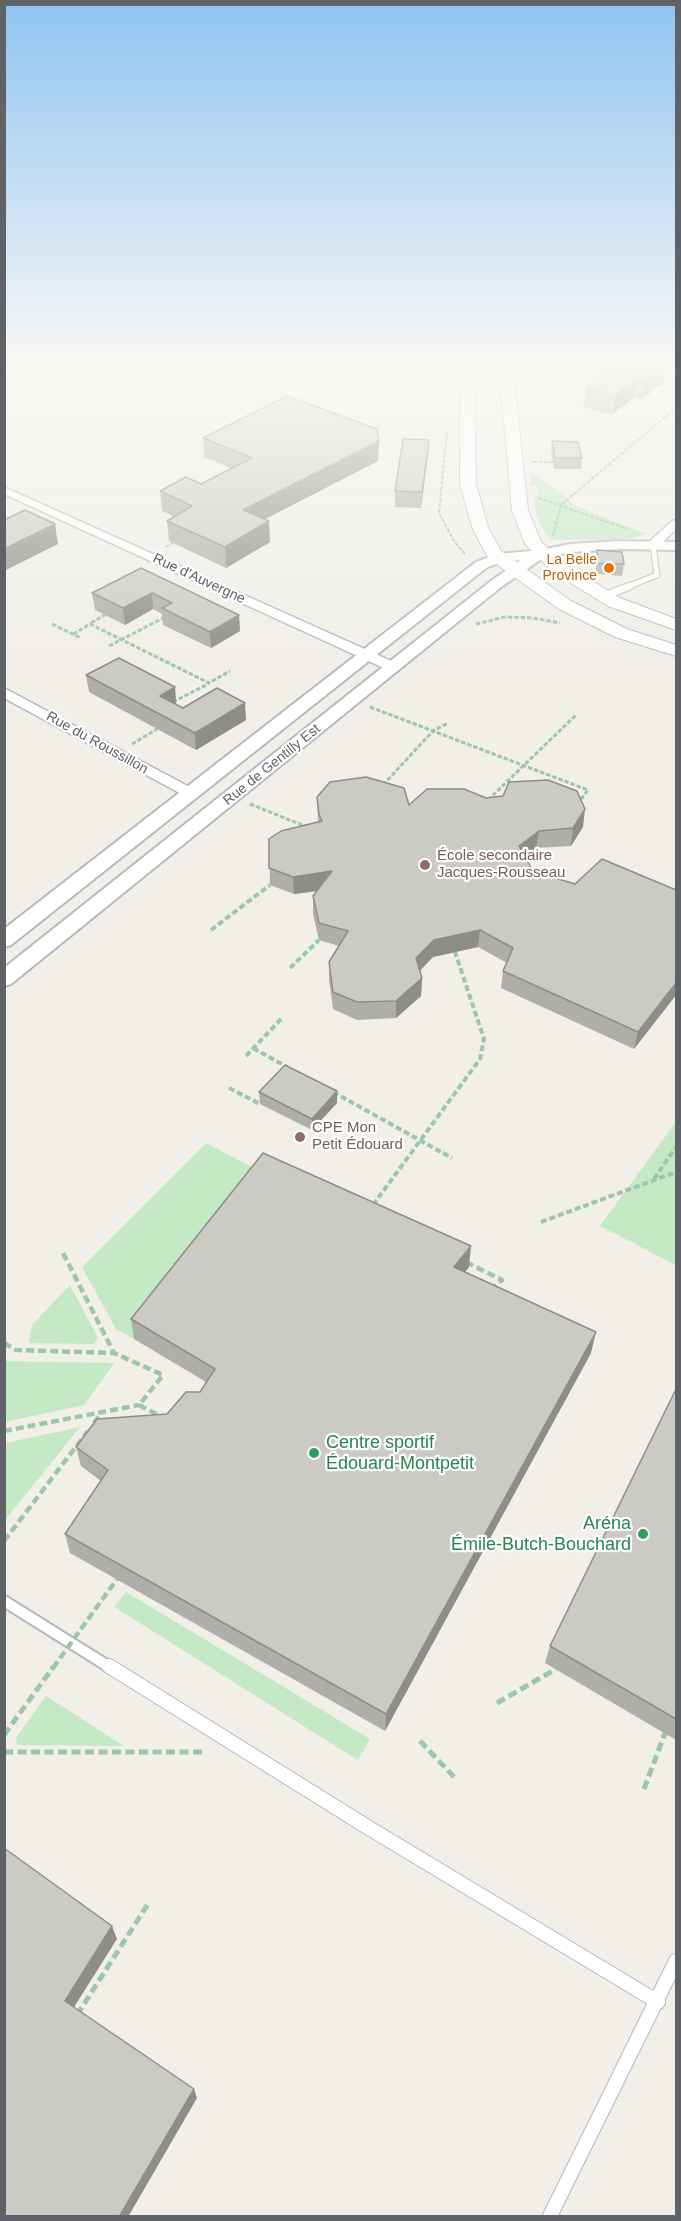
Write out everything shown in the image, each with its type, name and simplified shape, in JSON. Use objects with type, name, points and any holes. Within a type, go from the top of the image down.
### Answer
[{"type":"main road","points":[[468,464],[468,484],[480,527],[498,558],[565,605],[621,633],[676,651]]},
{"type":"main road","points":[[515,464],[520,510],[533,544],[542,554],[564,572],[604,596],[656,620],[676,625]]},
{"type":"street","name":"Rue d'Auvergne","points":[[4,490],[393,667]]},
{"type":"street","points":[[653,545],[676,523]]},
{"type":"street","name":"Rue de Gentilly Est","points":[[4,940],[481,566],[498,558],[542,554],[570,548],[676,546]]},
{"type":"street","name":"Rue de Gentilly Est","points":[[4,979],[514,571],[542,554]]},
{"type":"street","name":"Rue du Roussillon","points":[[4,692],[190,794]]},
{"type":"lane","points":[[604,596],[657,575],[653,545]]},
{"type":"lane","points":[[4,1601],[369,1828],[658,2002]]},
{"type":"lane","points":[[550,2217],[658,2002],[676,1961]]},
{"type":"path","points":[[553,538],[561,505],[610,464]]},
{"type":"path","points":[[518,492],[641,534],[653,545]]},
{"type":"path","points":[[73,634],[105,615]]},
{"type":"path","points":[[109,645],[167,616]]},
{"type":"path","points":[[466,626],[505,617],[533,618],[561,624]]},
{"type":"path","points":[[52,624],[81,638]]},
{"type":"path","points":[[90,624],[209,683]]},
{"type":"path","points":[[173,702],[230,671]]},
{"type":"path","points":[[353,700],[588,790],[574,808]]},
{"type":"path","points":[[484,804],[576,715]]},
{"type":"path","points":[[379,788],[434,731],[448,723]]},
{"type":"path","points":[[116,753],[158,729]]},
{"type":"path","points":[[231,798],[308,827]]},
{"type":"path","points":[[211,930],[270,885]]},
{"type":"path","points":[[290,968],[319,940]]},
{"type":"path","points":[[370,1209],[480,1059],[484,1039],[455,952]]},
{"type":"path","points":[[246,1056],[282,1018]]},
{"type":"path","points":[[254,1048],[295,1071]]},
{"type":"path","points":[[229,1088],[260,1104]]},
{"type":"path","points":[[327,1089],[452,1158]]},
{"type":"path","points":[[653,1180],[676,1147]]},
{"type":"path","points":[[541,1222],[676,1172]]},
{"type":"path","points":[[63,1253],[114,1353]]},
{"type":"path","points":[[461,1260],[502,1280],[487,1291]]},
{"type":"path","points":[[4,1343],[15,1350],[114,1353],[163,1375],[139,1405]]},
{"type":"path","points":[[4,1431],[139,1405],[168,1420]]},
{"type":"path","points":[[4,1541],[103,1411]]},
{"type":"path","points":[[4,1735],[117,1579]]},
{"type":"path","points":[[497,1703],[556,1669]]},
{"type":"path","points":[[645,1789],[665,1733]]},
{"type":"path","points":[[420,1741],[456,1779]]},
{"type":"path","points":[[4,1752],[204,1752]]},
{"type":"path","points":[[77,2016],[148,1904]]},
{"type":"green space","points":[[530,472],[563,494],[574,505],[646,534],[631,539],[551,540],[541,526],[536,513],[534,494],[538,494],[537,486],[531,486]]},
{"type":"green space","points":[[676,1122],[676,1265],[600,1226]]},
{"type":"green space","points":[[206,1143],[265,1174],[134,1339],[116,1329],[82,1267]]},
{"type":"green space","points":[[70,1285],[98,1338],[94,1344],[29,1343],[32,1325]]},
{"type":"green space","points":[[5,1361],[114,1363],[84,1405],[5,1422]]},
{"type":"green space","points":[[80,1427],[5,1520],[5,1443]]},
{"type":"green space","points":[[126,1592],[370,1739],[358,1760],[114,1607]]},
{"type":"green space","points":[[46,1696],[124,1746],[17,1745],[16,1738]]},
{"type":"building","points":[[241,464],[334,464],[243,510],[269,521],[225,547],[167,521],[192,506],[160,491],[186,477],[201,484]]},
{"type":"building","points":[[399,464],[426,464],[422,492],[395,491]]},
{"type":"building","points":[[25,510],[55,524],[4,549],[4,520]]},
{"type":"building","points":[[597,550],[622,552],[624,564],[598,563]]},
{"type":"building","points":[[141,568],[239,615],[210,632],[162,608],[172,603],[152,593],[123,608],[92,593]]},
{"type":"building","points":[[119,658],[175,687],[160,696],[183,708],[217,688],[245,703],[195,733],[86,675]]},
{"type":"building","points":[[366,777],[404,788],[409,805],[427,789],[464,789],[486,798],[503,796],[509,782],[548,780],[577,791],[585,809],[573,828],[539,831],[519,846],[533,871],[575,884],[602,859],[676,890],[676,983],[638,1032],[503,971],[513,948],[480,930],[434,940],[416,958],[422,978],[396,1001],[357,1002],[333,992],[329,962],[348,931],[319,923],[313,896],[332,871],[293,877],[269,868],[269,839],[281,831],[322,821],[317,797],[330,782]]},
{"type":"building","points":[[285,1065],[337,1091],[312,1119],[259,1092]]},
{"type":"building","name":"Centre sportif Édouard-Montpetit","points":[[263,1153],[471,1246],[454,1267],[596,1332],[386,1714],[65,1534],[108,1470],[76,1447],[97,1419],[167,1414],[186,1392],[200,1392],[215,1369],[131,1319]]},
{"type":"building","name":"Aréna Émile-Butch-Bouchard","points":[[676,1389],[676,1719],[550,1646]]},
{"type":"building","points":[[4,1848],[112,1926],[65,2001],[194,2089],[119,2217],[7,2217],[4,2215]]},
{"type":"place","name":"La Belle Province","points":[[609,568]]},
{"type":"place","name":"École secondaire Jacques-Rousseau","points":[[425,865]]},
{"type":"place","name":"CPE Mon Petit Édouard","points":[[300,1137]]},
{"type":"place","name":"Centre sportif Édouard-Montpetit","points":[[314,1453]]},
{"type":"place","name":"Aréna Émile-Butch-Bouchard","points":[[643,1534]]}]
